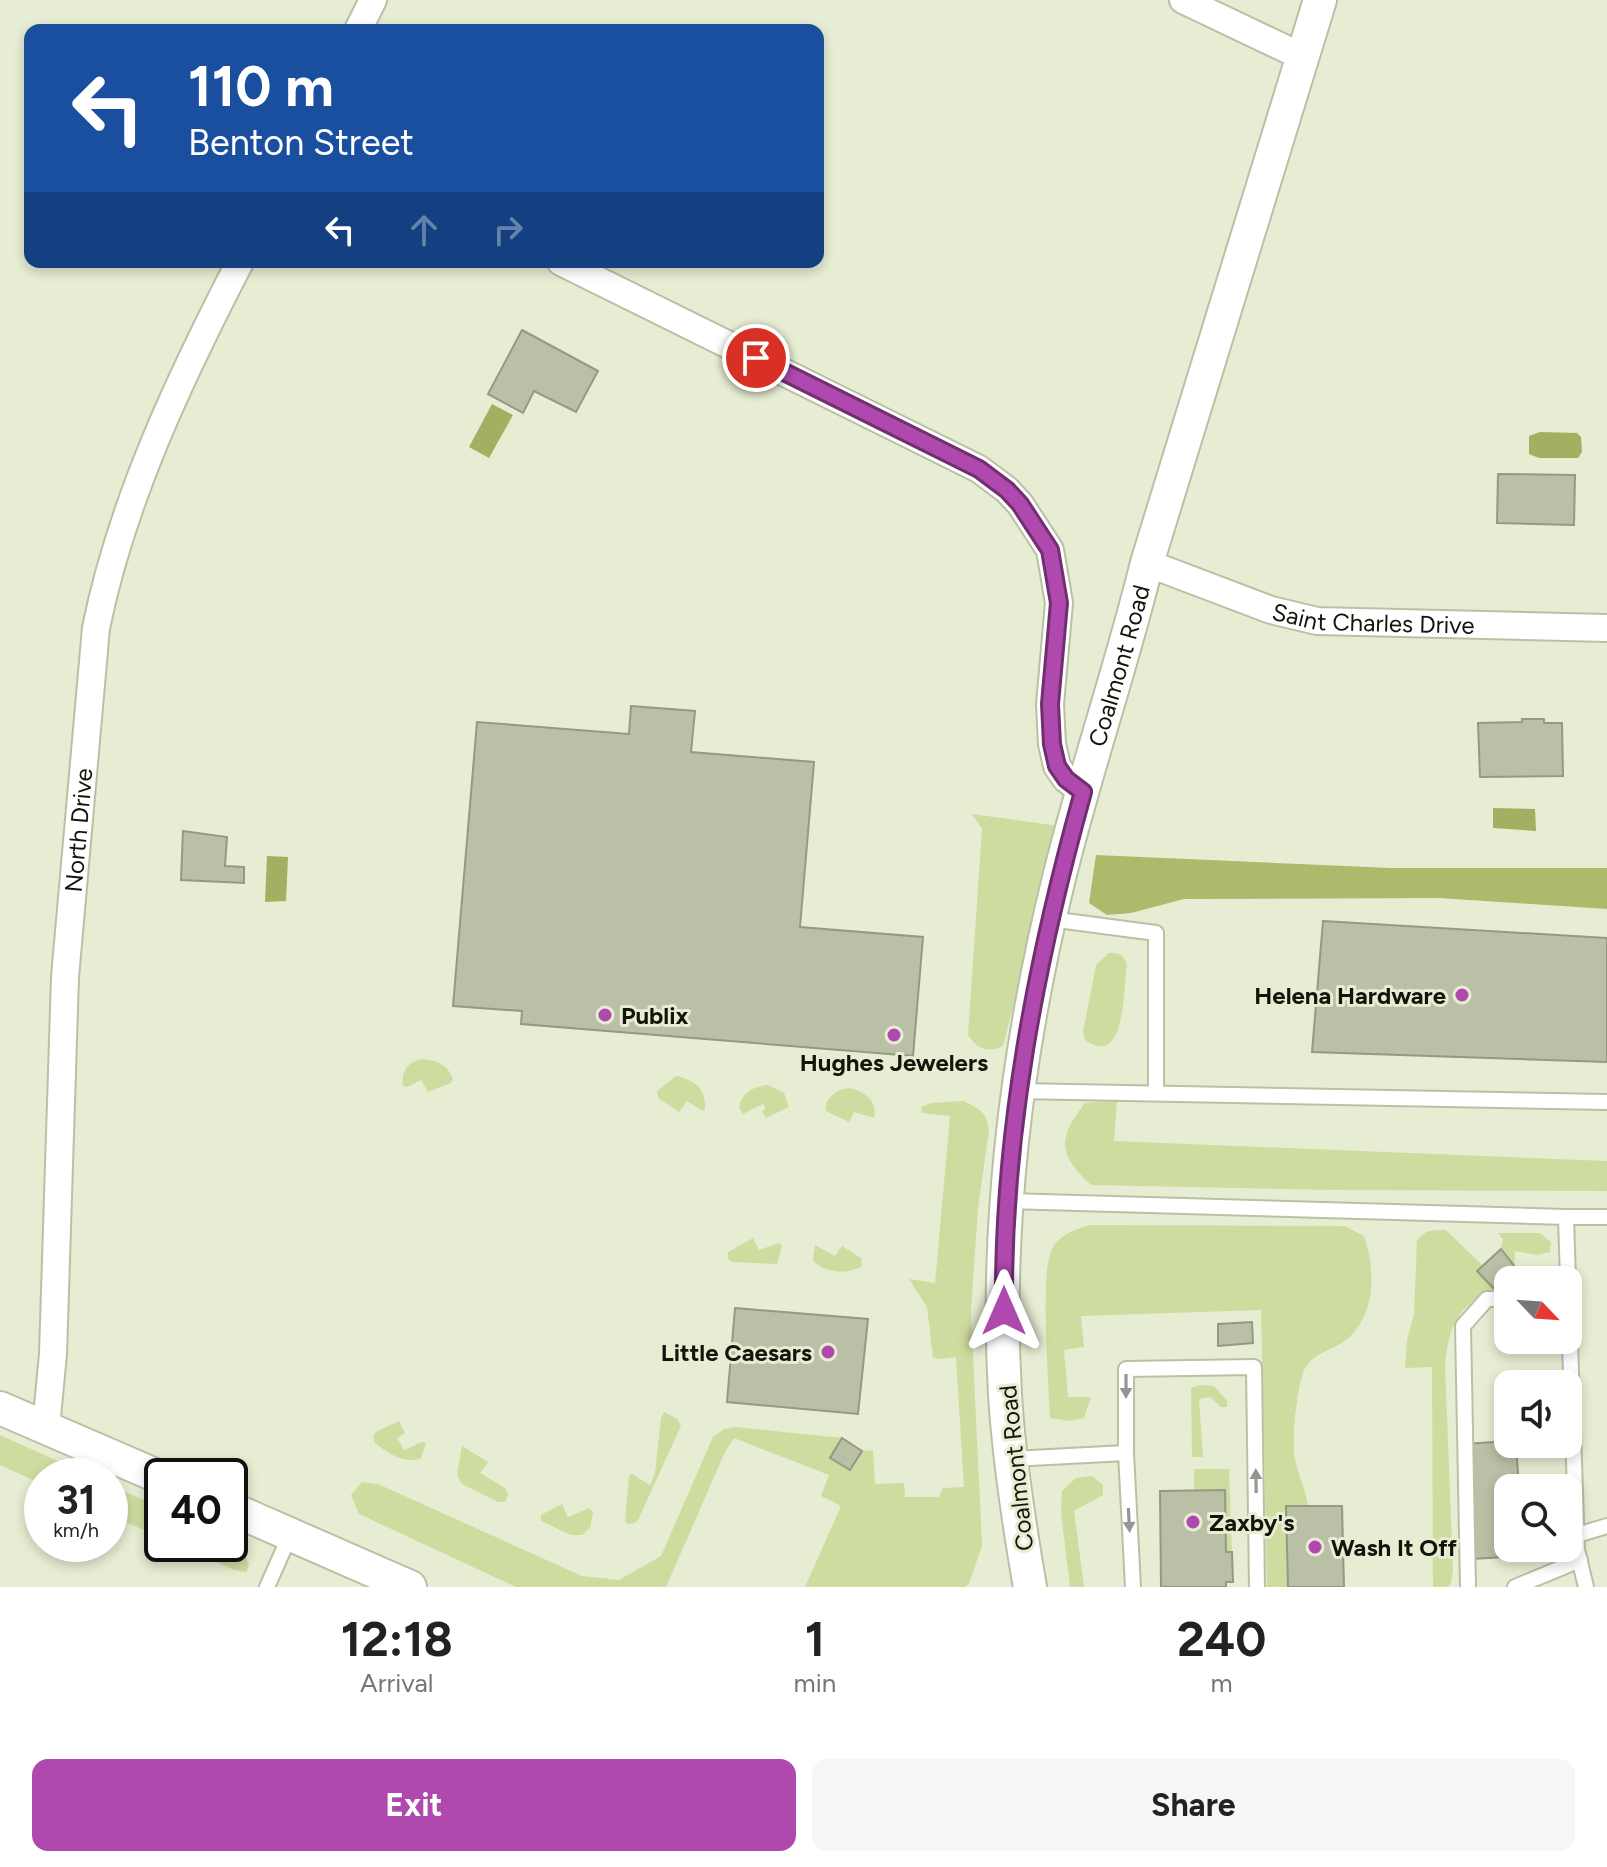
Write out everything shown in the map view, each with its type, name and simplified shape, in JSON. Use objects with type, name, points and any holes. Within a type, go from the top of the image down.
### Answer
[{"type":"street","points":[[361,24],[373,0]]},
{"type":"street","points":[[1183,0],[1303,57]]},
{"type":"street","name":"Coalmont Road","points":[[1030,1587],[1005,1395],[1004,1283],[1018,1091],[1050,919],[1083,792],[1147,563],[1320,0]]},
{"type":"street","name":"North Drive","points":[[46,1427],[53,1354],[65,977],[96,628],[104,588],[149,457],[192,354],[237,268]]},
{"type":"street","points":[[573,268],[979,469],[1007,490],[1020,504],[1050,550],[1059,603],[1050,704],[1052,744],[1057,766],[1066,779],[1083,792]]},
{"type":"street","name":"Saint Charles Drive","points":[[1147,563],[1271,610],[1317,621],[1607,628]]},
{"type":"street","points":[[0,1408],[144,1470]]},
{"type":"street","points":[[248,1516],[410,1587]]},
{"type":"lane","points":[[1050,919],[1156,933],[1156,1093]]},
{"type":"lane","points":[[1018,1091],[1607,1102]]},
{"type":"lane","points":[[1008,1201],[1607,1217]]},
{"type":"lane","points":[[1566,1217],[1568,1266]]},
{"type":"lane","points":[[1468,1587],[1463,1326],[1487,1299],[1494,1299]]},
{"type":"lane","points":[[1570,1354],[1575,1474]]},
{"type":"lane","points":[[1133,1587],[1126,1453],[1126,1369],[1254,1367],[1257,1587]]},
{"type":"lane","points":[[1012,1459],[1126,1453]]},
{"type":"lane","points":[[1582,1534],[1607,1526]]},
{"type":"lane","points":[[267,1587],[290,1534]]},
{"type":"lane","points":[[1515,1587],[1575,1562]]},
{"type":"lane","points":[[1580,1562],[1586,1587]]},
{"type":"shaded area","points":[[492,404],[513,415],[489,458],[469,447]]},
{"type":"shaded area","points":[[1540,432],[1577,433],[1581,437],[1582,452],[1578,458],[1539,458],[1529,454],[1529,436]]},
{"type":"shaded area","points":[[1493,808],[1535,809],[1536,831],[1493,828]]},
{"type":"shaded area","points":[[972,814],[1059,826],[1003,1046],[992,1049],[978,1046],[968,1035],[982,829]]},
{"type":"shaded area","points":[[1096,855],[1391,868],[1607,868],[1607,909],[1439,898],[1184,899],[1131,913],[1107,915],[1089,903]]},
{"type":"shaded area","points":[[267,856],[288,857],[286,901],[265,902]]},
{"type":"shaded area","points":[[1109,953],[1121,955],[1127,965],[1123,1007],[1115,1036],[1108,1044],[1098,1046],[1085,1040],[1083,1032],[1096,965]]},
{"type":"shaded area","points":[[423,1059],[445,1067],[453,1079],[451,1083],[428,1092],[421,1080],[403,1086],[407,1068]]},
{"type":"shaded area","points":[[676,1076],[698,1086],[704,1096],[703,1111],[687,1101],[679,1112],[658,1098],[657,1091]]},
{"type":"shaded area","points":[[768,1085],[784,1093],[789,1107],[766,1118],[762,1111],[766,1109],[763,1104],[743,1114],[739,1107],[746,1094],[753,1088]]},
{"type":"shaded area","points":[[848,1088],[868,1097],[874,1106],[874,1118],[854,1112],[849,1122],[826,1111],[832,1095]]},
{"type":"shaded area","points":[[1117,1100],[1114,1141],[1607,1161],[1607,1191],[1091,1185],[1067,1155],[1065,1146],[1069,1127],[1085,1103]]},
{"type":"shaded area","points":[[964,1101],[981,1112],[989,1130],[978,1208],[971,1311],[982,1546],[965,1587],[805,1587],[841,1506],[821,1496],[829,1475],[734,1438],[666,1587],[516,1587],[359,1514],[351,1495],[362,1482],[378,1484],[582,1576],[619,1580],[661,1556],[713,1437],[724,1429],[736,1427],[842,1438],[830,1458],[850,1470],[862,1451],[873,1450],[875,1484],[904,1483],[905,1497],[939,1497],[943,1488],[964,1487],[956,1357],[933,1357],[927,1307],[909,1279],[935,1283],[950,1116],[922,1113],[921,1107],[931,1103]]},
{"type":"shaded area","points":[[1091,1225],[1345,1226],[1364,1236],[1370,1263],[1371,1291],[1363,1318],[1346,1340],[1306,1366],[1301,1381],[1295,1416],[1294,1451],[1308,1506],[1286,1507],[1288,1587],[1267,1587],[1261,1310],[1081,1316],[1084,1347],[1064,1350],[1068,1397],[1091,1397],[1084,1418],[1069,1421],[1050,1418],[1046,1307],[1048,1265],[1051,1251],[1058,1241]]},
{"type":"shaded area","points":[[1446,1230],[1483,1266],[1494,1286],[1494,1295],[1468,1305],[1460,1314],[1447,1350],[1445,1365],[1453,1570],[1451,1583],[1447,1587],[1433,1587],[1432,1367],[1405,1368],[1407,1339],[1414,1315],[1417,1240],[1426,1232]]},
{"type":"shaded area","points":[[1498,1233],[1540,1233],[1551,1242],[1550,1252],[1537,1255],[1515,1251],[1514,1266],[1501,1249],[1503,1240]]},
{"type":"shaded area","points":[[753,1238],[759,1250],[779,1243],[782,1246],[777,1264],[732,1262],[728,1259],[728,1252]]},
{"type":"shaded area","points":[[815,1245],[835,1256],[842,1246],[861,1258],[862,1266],[843,1271],[823,1268],[813,1260]]},
{"type":"shaded area","points":[[1214,1386],[1227,1401],[1227,1407],[1221,1407],[1210,1397],[1199,1399],[1203,1457],[1192,1457],[1191,1388]]},
{"type":"shaded area","points":[[664,1412],[677,1419],[681,1426],[638,1520],[628,1524],[625,1522],[629,1476],[632,1474],[650,1485],[655,1473]]},
{"type":"shaded area","points":[[399,1421],[405,1433],[397,1438],[404,1450],[426,1443],[421,1458],[403,1459],[375,1443],[373,1437],[376,1432]]},
{"type":"shaded area","points":[[0,1435],[51,1458],[24,1458],[24,1476],[0,1465]]},
{"type":"shaded area","points":[[462,1446],[488,1462],[480,1473],[505,1488],[508,1495],[505,1502],[498,1502],[462,1484],[457,1475]]},
{"type":"shaded area","points":[[1194,1469],[1229,1469],[1232,1552],[1226,1552],[1225,1490],[1194,1491]]},
{"type":"shaded area","points":[[1092,1476],[1103,1485],[1103,1495],[1074,1511],[1084,1587],[1070,1587],[1061,1512],[1062,1491],[1076,1478]]},
{"type":"shaded area","points":[[128,1493],[144,1500],[144,1530],[128,1523]]},
{"type":"shaded area","points":[[562,1504],[568,1517],[589,1508],[593,1512],[590,1528],[582,1535],[571,1535],[541,1521],[541,1515]]},
{"type":"shaded area","points":[[216,1562],[248,1562],[246,1572]]},
{"type":"building","points":[[522,330],[598,371],[576,412],[534,391],[523,413],[488,394]]},
{"type":"building","points":[[1498,474],[1575,475],[1574,525],[1497,523]]},
{"type":"building","points":[[631,706],[695,711],[691,752],[814,762],[800,927],[923,937],[913,1056],[521,1024],[522,1011],[453,1006],[477,722],[629,734]]},
{"type":"building","points":[[1522,719],[1562,723],[1563,776],[1480,777],[1478,723],[1522,722]]},
{"type":"building","points":[[183,831],[227,837],[225,866],[244,867],[244,883],[181,880]]},
{"type":"building","name":"Helena Hardware","points":[[1323,921],[1607,938],[1607,1062],[1312,1052]]},
{"type":"building","points":[[1501,1249],[1514,1266],[1494,1266],[1493,1288],[1477,1271]]},
{"type":"building","points":[[735,1308],[868,1319],[858,1414],[727,1402]]},
{"type":"building","points":[[1252,1322],[1253,1343],[1218,1346],[1218,1324]]},
{"type":"building","points":[[842,1438],[862,1451],[850,1470],[830,1458]]},
{"type":"building","points":[[1494,1442],[1494,1458],[1517,1458],[1518,1474],[1494,1474],[1494,1558],[1472,1559],[1465,1444]]},
{"type":"building","name":"Zaxby's","points":[[1225,1490],[1226,1552],[1232,1552],[1233,1582],[1226,1582],[1226,1587],[1161,1587],[1160,1491]]},
{"type":"building","name":"Wash It Off","points":[[1286,1506],[1342,1506],[1344,1587],[1288,1587]]},
{"type":"place","name":"Helena Hardware","points":[[1462,995]]},
{"type":"place","name":"Publix","points":[[605,1015]]},
{"type":"place","name":"Hughes Jewelers","points":[[894,1035]]},
{"type":"place","name":"Little Caesars","points":[[828,1352]]},
{"type":"place","name":"Zaxby's","points":[[1193,1522]]},
{"type":"place","name":"Wash It Off","points":[[1315,1547]]},
{"type":"route","points":[[756,358],[979,469],[1020,504],[1050,550],[1059,603],[1050,704],[1052,744],[1057,766],[1066,779],[1083,792],[1054,898],[1018,1091],[1008,1190],[1004,1311]]}]
